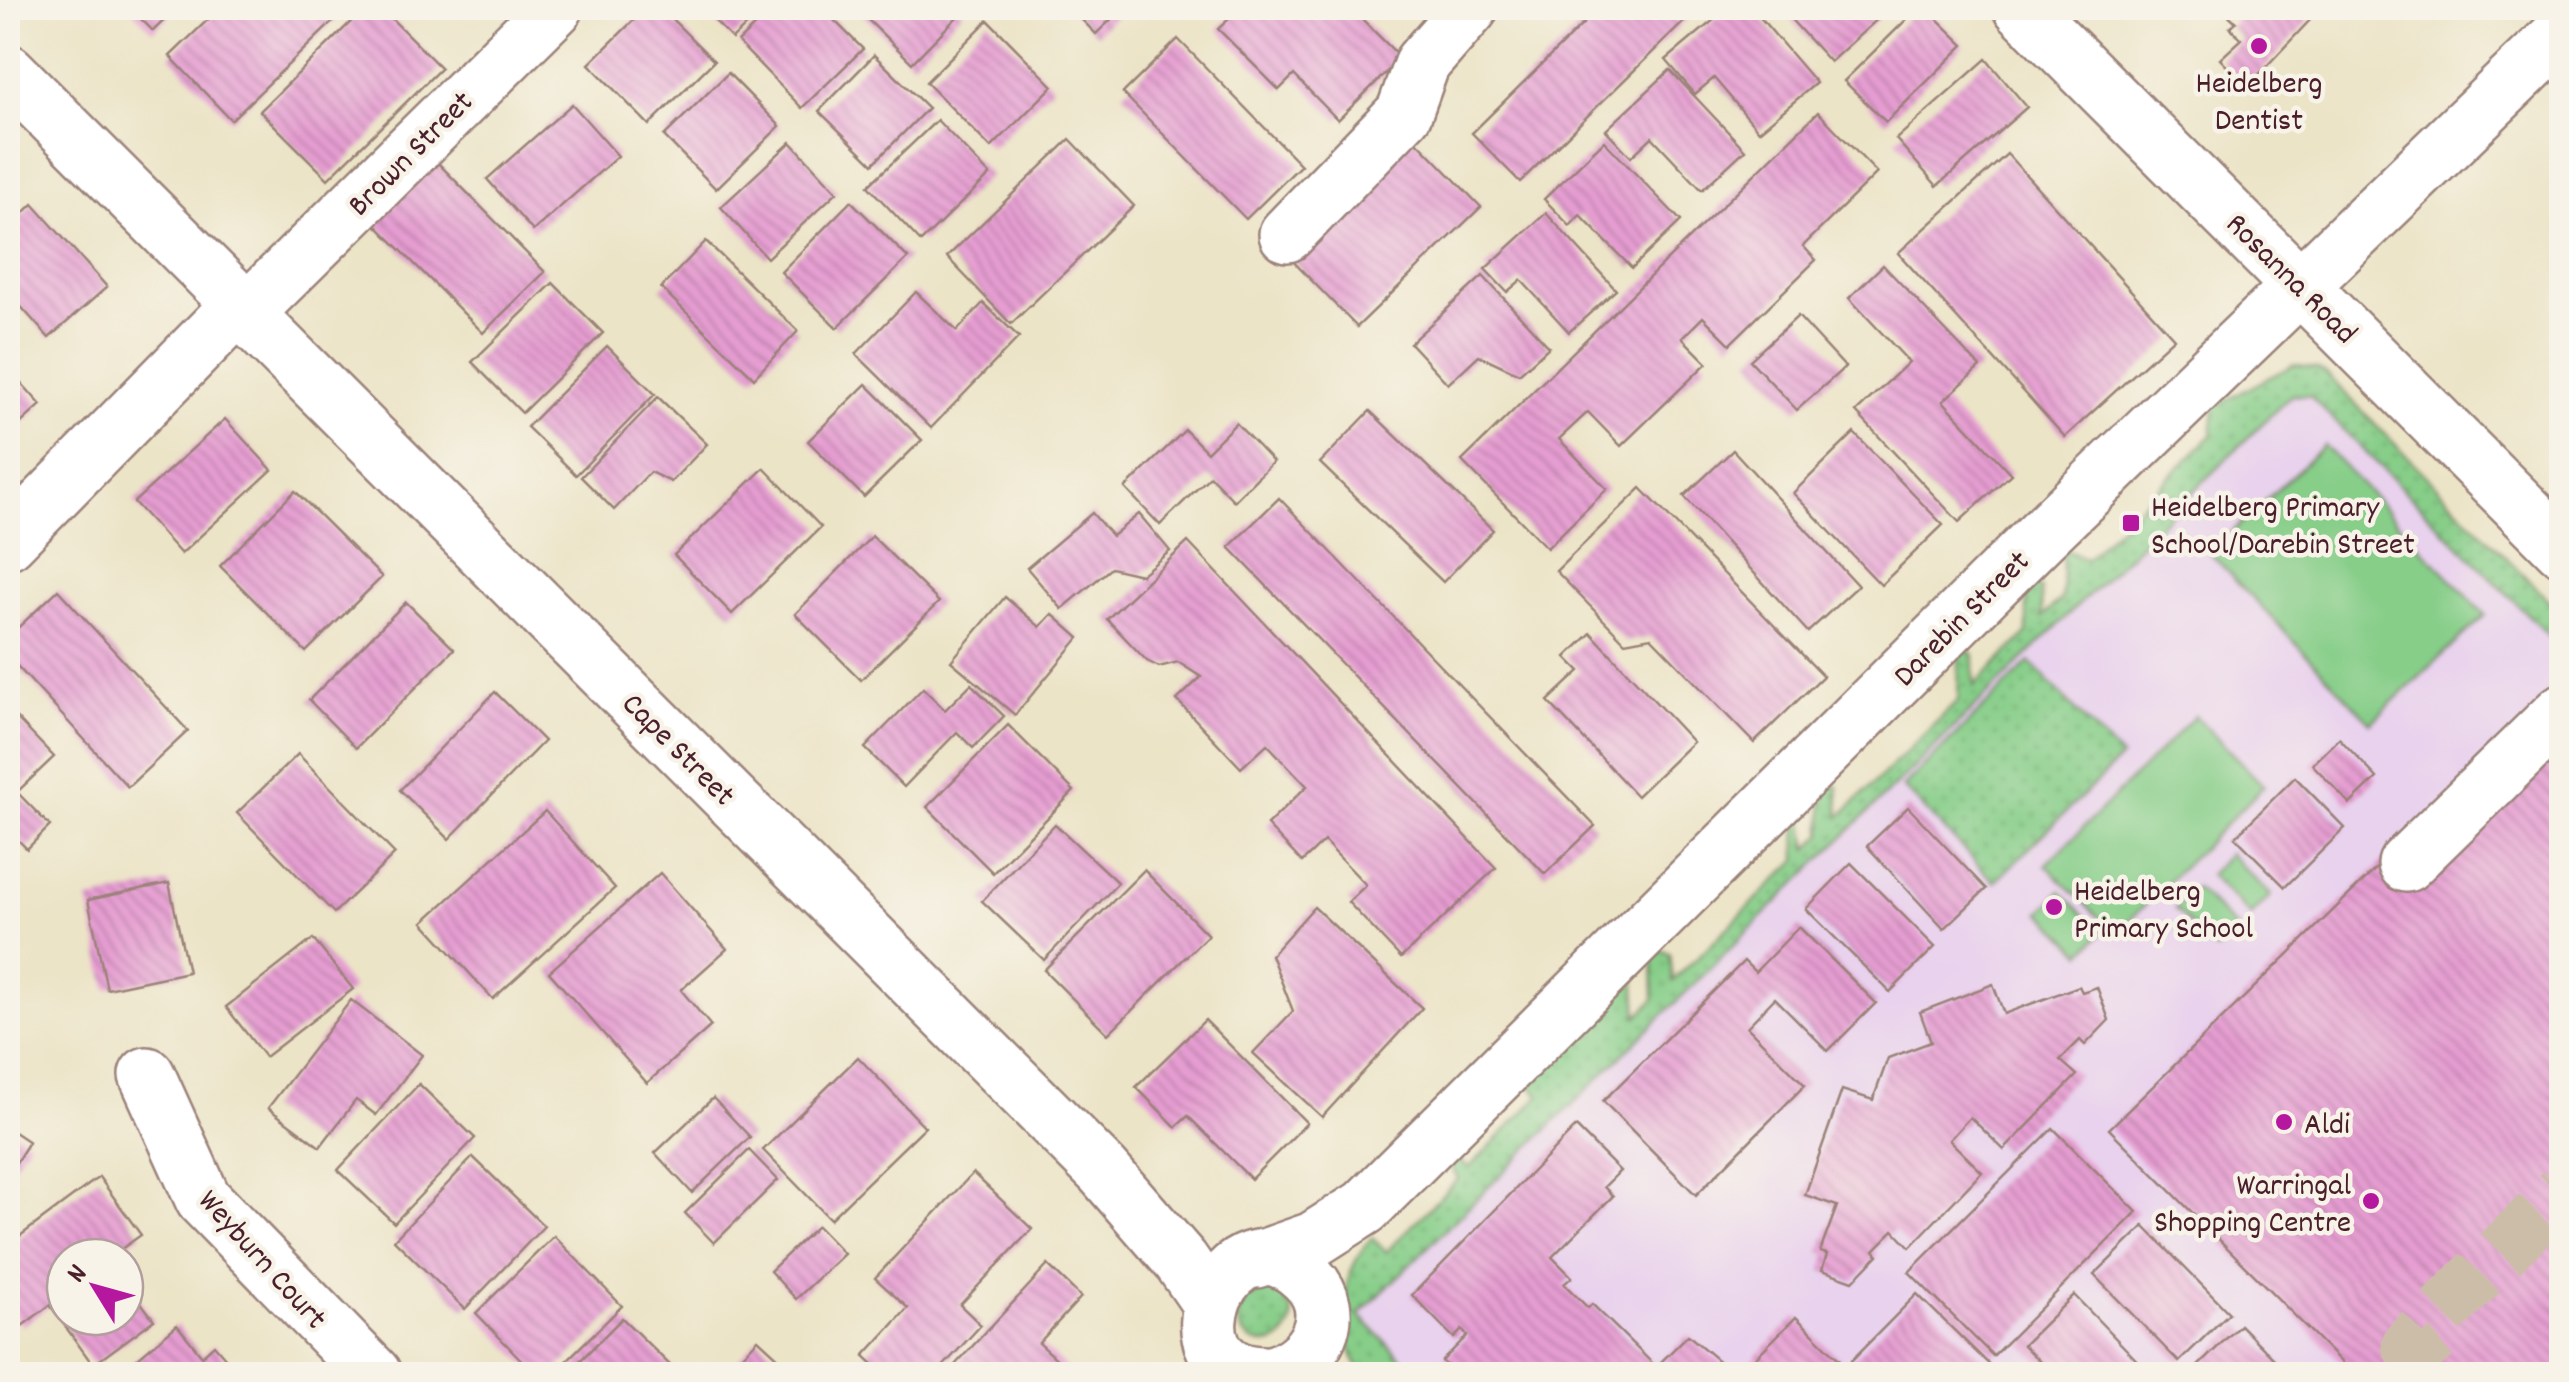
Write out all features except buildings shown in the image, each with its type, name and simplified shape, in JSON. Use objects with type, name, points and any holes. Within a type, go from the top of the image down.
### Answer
[{"type":"main road","name":"Brown Street","points":[[8,542],[242,309],[555,8]]},
{"type":"main road","points":[[1287,234],[1404,113],[1422,63],[1470,8]]},
{"type":"main road","name":"Rosanna Road","points":[[2022,8],[2562,548]]},
{"type":"main road","name":"Darebin Street","points":[[1252,1262],[1313,1240],[1365,1208],[2026,551],[2562,33]]},
{"type":"main road","name":"Cape Street","points":[[8,72],[1103,1171],[1181,1261],[1201,1337],[1224,1359],[1254,1374]]},
{"type":"main road","points":[[2406,864],[2562,712]]},
{"type":"main road","name":"Weyburn Court","points":[[147,1075],[203,1199],[373,1374]]},
{"type":"main road","name":"Cape Street","points":[[1103,1171],[1252,1262],[1290,1265],[1305,1276],[1320,1300],[1323,1316]]},
{"type":"main road","name":"Darebin Street","points":[[1271,1374],[1302,1362],[1314,1348],[1336,1266],[1365,1208]]},
{"type":"main road","points":[[1201,1337],[1224,1277],[1252,1262]]},
{"type":"main road","points":[[1323,1316],[1342,1374]]},
{"type":"main road","points":[[1254,1374],[1262,1374]]},
{"type":"shaded area","name":"Heidelberg Primary School","points":[[2291,395],[2310,396],[2561,648],[2561,1374],[1417,1374],[1358,1315]]},
{"type":"green space","points":[[2293,365],[2318,369],[2328,376],[2561,613],[2561,648],[2310,396],[2291,395],[1359,1315],[1417,1374],[1362,1374],[1348,1340],[1344,1304],[1352,1270],[1372,1238],[1386,1252],[1458,1179],[1449,1163],[1457,1158],[1469,1168],[1540,1096],[1525,1079],[1635,972],[1638,1016],[1654,1000],[1653,959],[1661,950],[1670,954],[1673,981],[1797,860],[1796,814],[1802,809],[1808,849],[1823,834],[1823,789],[1830,783],[1838,787],[1840,817],[1958,701],[1959,656],[1966,648],[1974,656],[1974,686],[2027,634],[2027,586],[2041,588],[2042,617],[2062,599],[2063,549],[2086,559],[2212,435],[2215,406]]},
{"type":"green space","points":[[2324,445],[2485,615],[2371,723],[2210,553]]},
{"type":"green space","points":[[2030,662],[2121,758],[1995,882],[1903,787]]},
{"type":"green space","points":[[2195,716],[2264,786],[2116,934],[2046,865]]},
{"type":"green space","points":[[2229,854],[2271,895],[2251,916],[2209,875]]},
{"type":"green space","points":[[2195,888],[2237,929],[2216,950],[2175,909]]},
{"type":"green space","points":[[2061,891],[2102,933],[2082,953],[2041,912]]},
{"type":"green space","points":[[1265,1290],[1284,1298],[1292,1317],[1284,1336],[1265,1344],[1246,1336],[1238,1317],[1246,1298]]},
{"type":"tunnel","points":[[2431,1374],[2409,1345],[2562,1191]]},
{"type":"place","name":"Heidelberg Dentist","points":[[2259,46]]},
{"type":"place","name":"Heidelberg Primary School/Darebin Street","points":[[2131,523]]},
{"type":"place","name":"Heidelberg Primary School","points":[[2054,907]]},
{"type":"place","name":"Aldi","points":[[2284,1122]]},
{"type":"place","name":"Warringal Shopping Centre","points":[[2371,1201]]}]
